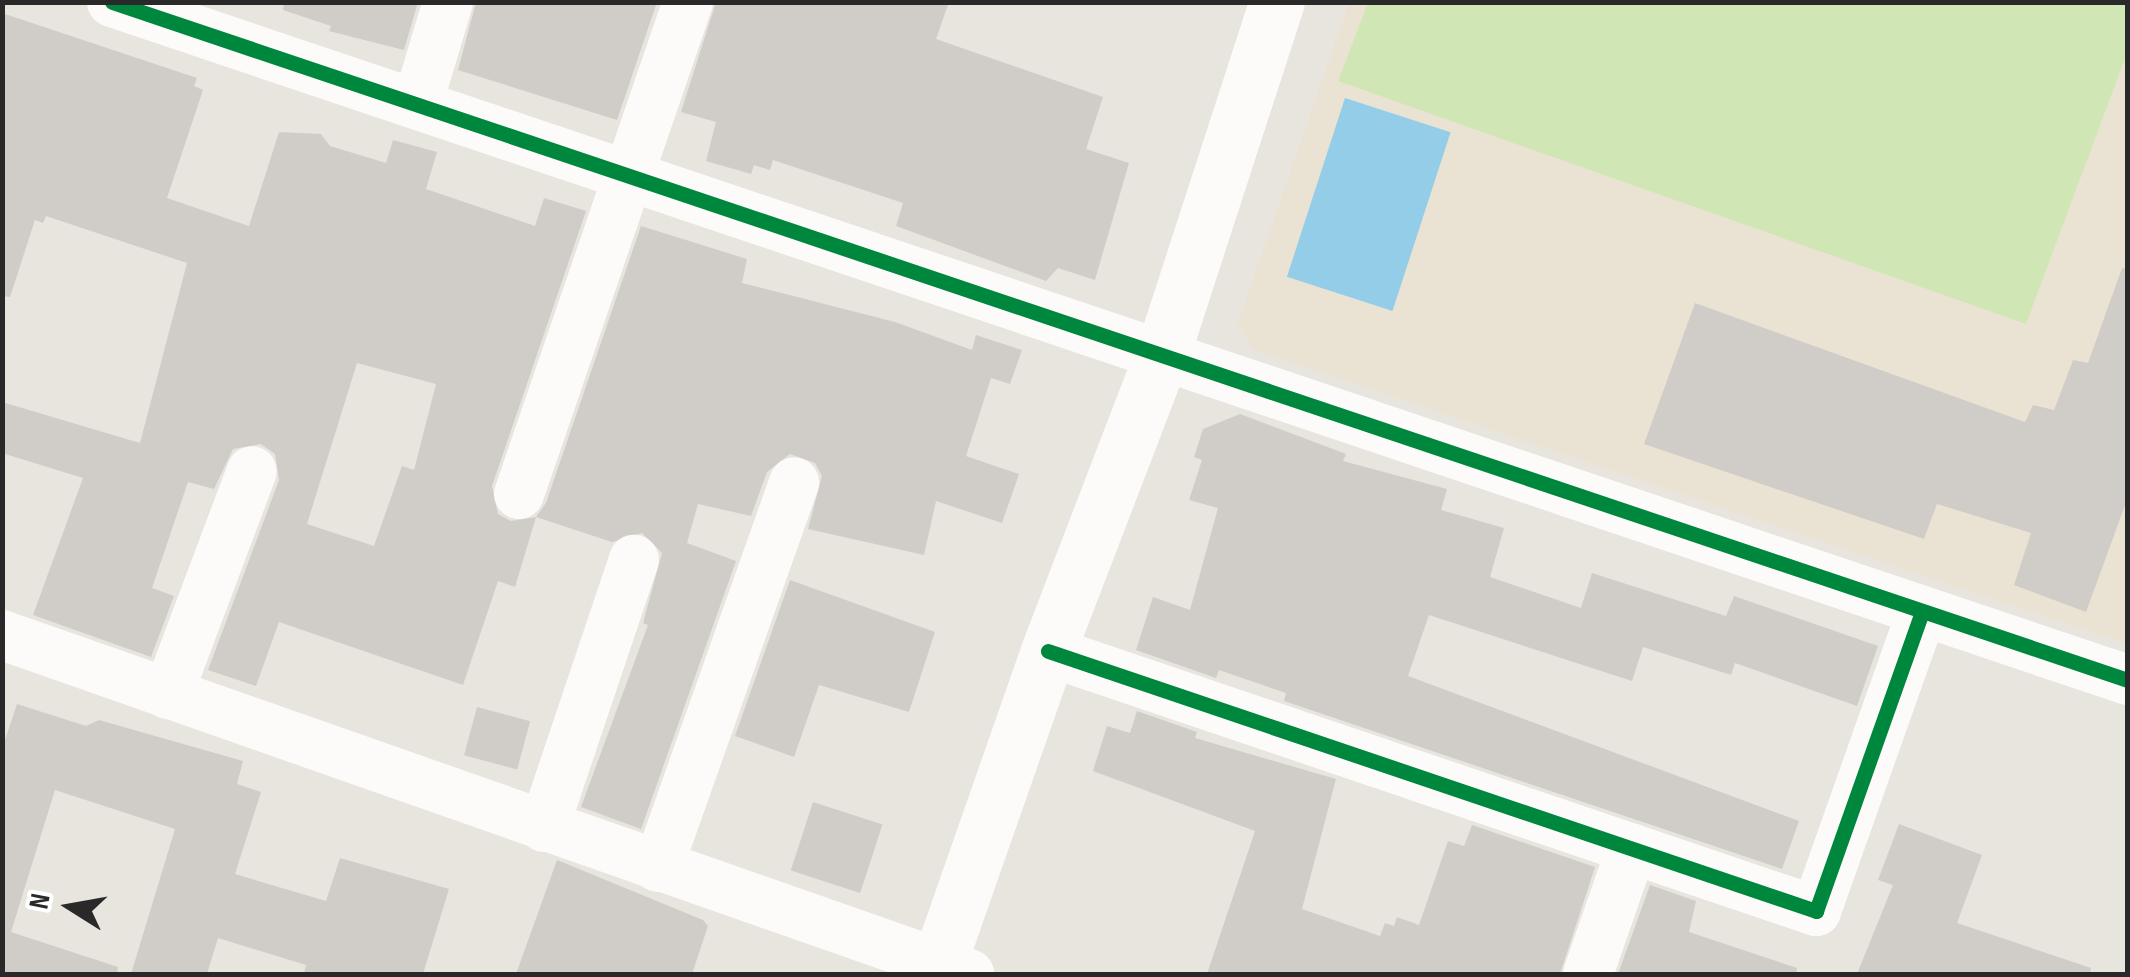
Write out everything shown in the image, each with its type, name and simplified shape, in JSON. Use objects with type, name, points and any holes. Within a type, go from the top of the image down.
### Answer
[{"type":"street","points":[[112,2],[628,171],[2128,680]]},
{"type":"street","points":[[418,102],[448,2]]},
{"type":"street","points":[[519,494],[688,2]]},
{"type":"street","points":[[2,635],[948,971],[1048,651],[1163,352],[1277,2]]},
{"type":"street","points":[[168,694],[252,471]]},
{"type":"street","points":[[658,867],[794,482]]},
{"type":"street","points":[[544,827],[634,560]]},
{"type":"street","points":[[1048,651],[1816,911],[1922,612]]},
{"type":"street","points":[[1588,974],[1632,848]]},
{"type":"shaded area","points":[[1349,3],[2127,3],[2127,644],[1252,349],[1238,323]]},
{"type":"green space","points":[[1368,3],[2127,3],[2127,53],[2026,324],[1338,81]]},
{"type":"water","points":[[1345,98],[1451,132],[1392,311],[1287,277]]},
{"type":"building","points":[[284,2],[418,2],[404,50],[329,31],[331,26],[283,10]]},
{"type":"building","points":[[476,2],[657,2],[617,120],[458,70]]},
{"type":"building","points":[[716,2],[949,2],[936,39],[1103,97],[1086,149],[1129,163],[1095,280],[1058,268],[1046,281],[896,226],[903,203],[773,160],[770,170],[754,165],[751,174],[706,161],[716,122],[681,112]]},
{"type":"building","points":[[2,13],[197,78],[194,86],[203,90],[167,198],[249,226],[279,132],[321,134],[330,146],[386,163],[393,140],[437,152],[426,189],[535,226],[544,198],[586,211],[492,486],[498,514],[511,521],[536,517],[515,587],[498,581],[463,685],[279,622],[256,686],[208,670],[279,480],[275,454],[261,444],[233,449],[214,489],[188,482],[152,588],[174,596],[151,657],[33,615],[83,478],[2,453],[2,402],[140,443],[187,263],[46,216],[43,223],[35,220],[10,297],[2,296]],"holes":[[[357,363],[436,384],[414,470],[402,466],[374,546],[307,524]]]},
{"type":"building","points":[[641,226],[747,259],[742,283],[895,322],[972,350],[976,335],[1022,350],[1010,384],[991,378],[966,456],[1019,474],[1002,523],[936,501],[924,555],[808,529],[822,476],[815,463],[790,454],[767,472],[751,516],[698,504],[687,543],[736,561],[641,829],[581,807],[648,625],[643,623],[662,553],[642,533],[612,542],[536,517],[546,503]]},
{"type":"building","points":[[2122,268],[2128,269],[2128,497],[2086,612],[2014,585],[2031,533],[1937,504],[1924,539],[1644,444],[1695,303],[2025,422],[2033,405],[2054,410],[2073,360],[2088,363]]},
{"type":"building","points":[[1240,414],[1346,454],[1343,461],[1447,489],[1441,510],[1504,528],[1490,577],[1581,608],[1592,573],[1726,616],[1734,596],[1878,646],[1857,706],[1735,663],[1731,675],[1643,647],[1632,681],[1429,615],[1408,676],[1799,821],[1782,869],[1284,701],[1286,693],[1219,670],[1216,678],[1136,650],[1153,597],[1190,610],[1218,508],[1189,500],[1202,460],[1194,457],[1203,429]]},
{"type":"building","points":[[790,580],[935,632],[909,712],[819,685],[794,757],[735,736]]},
{"type":"building","points":[[17,704],[86,726],[99,720],[243,761],[237,784],[261,792],[235,874],[326,901],[340,858],[449,889],[423,974],[304,974],[306,965],[218,938],[207,974],[131,974],[175,829],[55,790],[11,932],[118,967],[117,974],[2,974],[2,749]]},
{"type":"building","points":[[477,707],[530,721],[517,770],[464,755]]},
{"type":"building","points":[[1137,711],[1197,732],[1195,738],[1336,779],[1302,909],[1380,936],[1385,923],[1394,926],[1397,917],[1419,925],[1448,841],[1464,846],[1472,825],[1595,867],[1560,974],[1207,974],[1255,831],[1093,771],[1107,726],[1130,733]]},
{"type":"building","points":[[813,802],[882,825],[860,893],[791,870]]},
{"type":"building","points":[[1899,824],[1982,855],[1957,923],[2091,968],[2090,974],[1857,974],[1893,885],[1878,880]]},
{"type":"building","points":[[557,860],[703,920],[708,926],[692,974],[516,974]]},
{"type":"building","points":[[1650,885],[1696,901],[1689,932],[1797,968],[1796,974],[1618,974]]},
{"type":"cycle path","points":[[112,2],[2128,680]]},
{"type":"cycle path","points":[[1048,651],[1816,911],[1922,612]]}]
